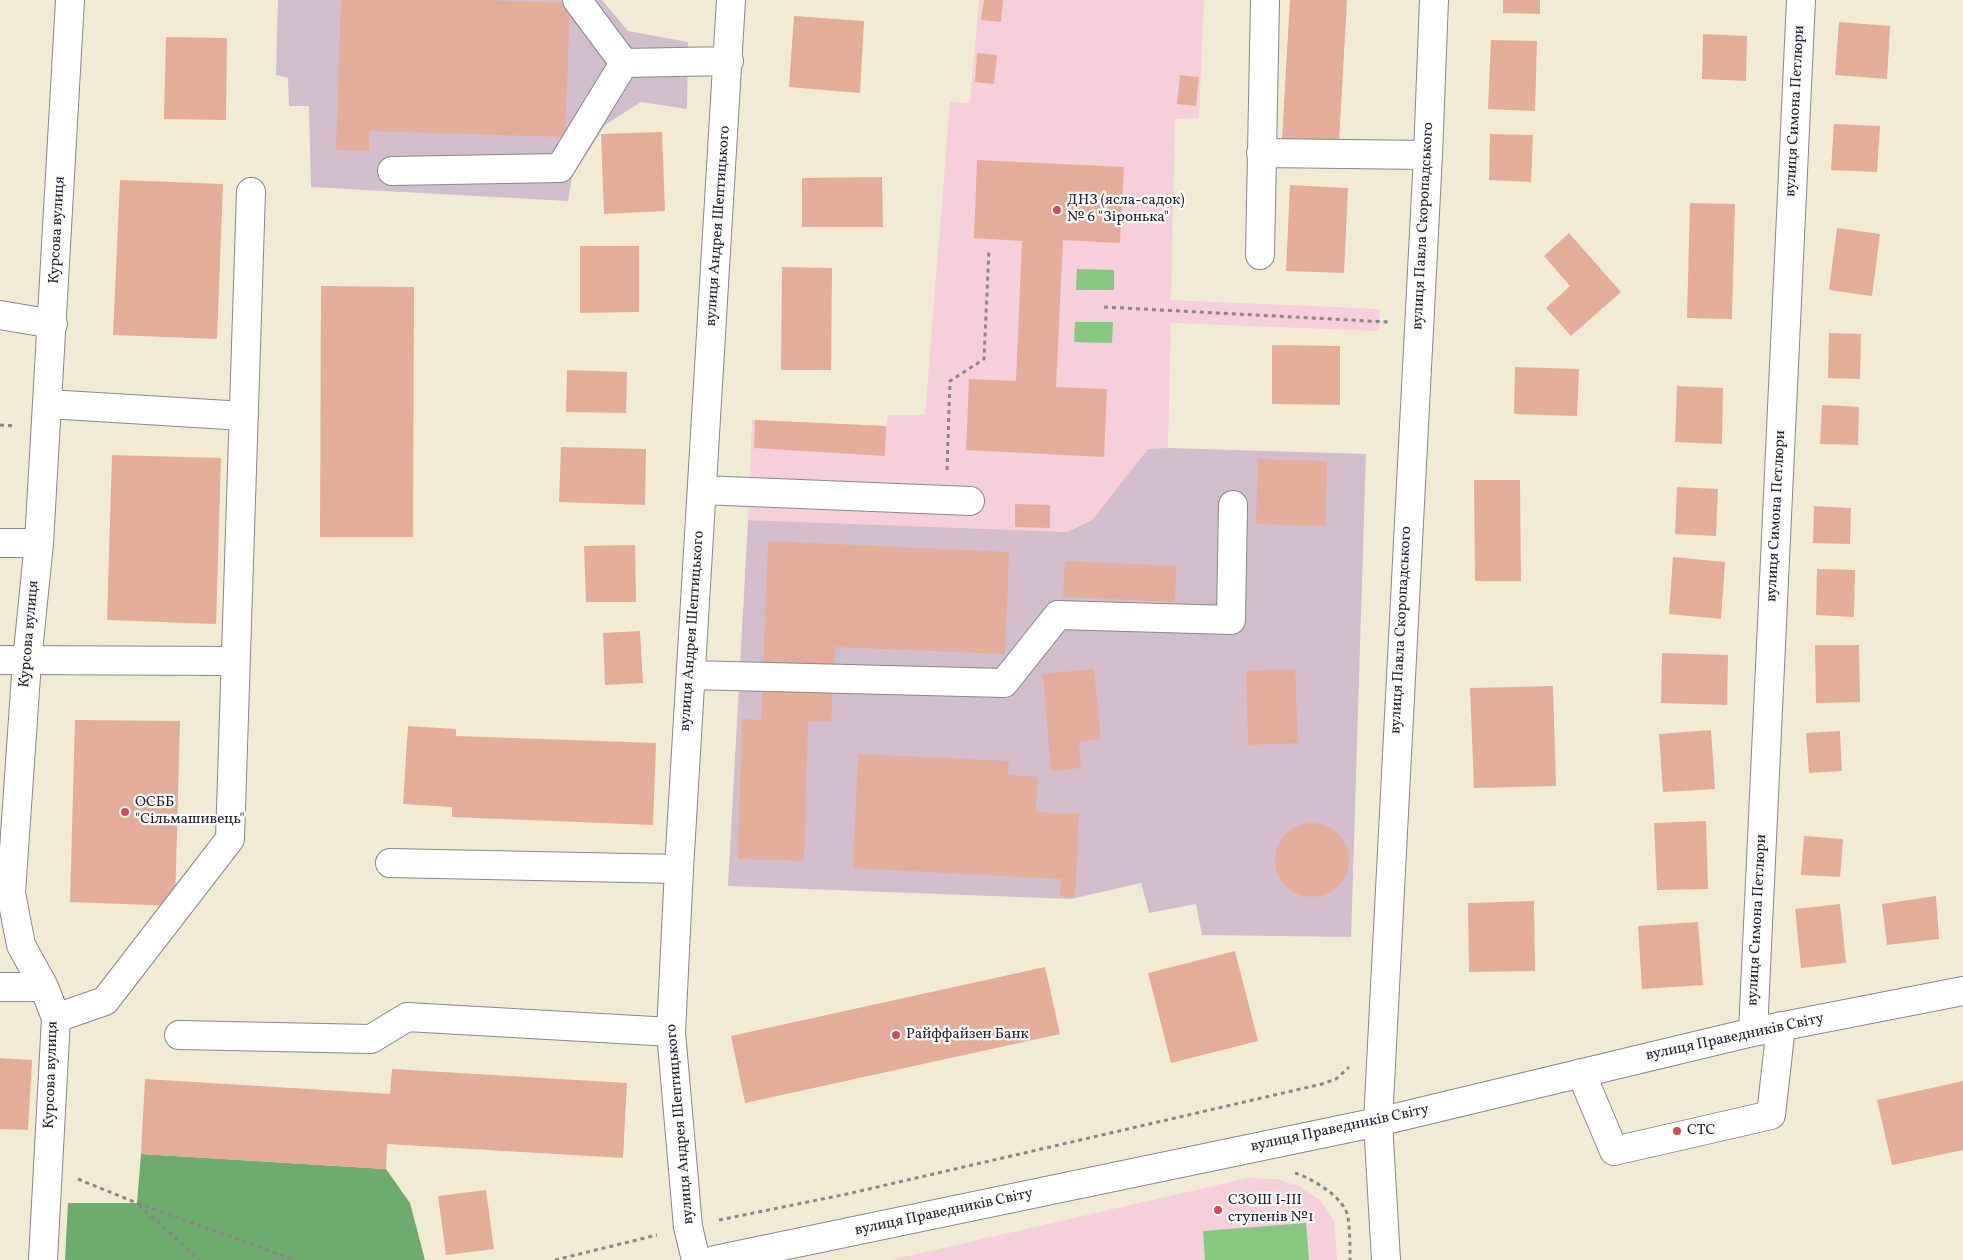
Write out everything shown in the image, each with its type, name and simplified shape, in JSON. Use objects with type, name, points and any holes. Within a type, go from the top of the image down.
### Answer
[{"type":"street","name":"Курсова вулиця","points":[[43,1260],[56,1018],[44,987],[21,945],[11,894],[27,662],[39,543],[70,0]]},
{"type":"street","points":[[577,0],[624,63]]},
{"type":"street","name":"вулиця Андрея Шептицького","points":[[696,1260],[688,1227],[671,1032],[679,869],[732,0]]},
{"type":"street","points":[[1260,255],[1265,0]]},
{"type":"street","name":"вулиця Павла Скоропадського","points":[[1386,1260],[1378,1122],[1428,155],[1434,0]]},
{"type":"street","name":"вулиця Симона Петлюри","points":[[1753,1032],[1801,0]]},
{"type":"street","points":[[624,63],[729,61]]},
{"type":"street","points":[[392,171],[560,168],[624,63]]},
{"type":"street","points":[[1261,153],[1428,155]]},
{"type":"street","points":[[56,1018],[105,1001],[230,839],[252,192]]},
{"type":"street","points":[[0,315],[53,324]]},
{"type":"street","points":[[48,404],[244,416]]},
{"type":"street","points":[[702,490],[958,501]]},
{"type":"street","points":[[691,675],[1004,683],[1058,615],[1231,620],[1233,505]]},
{"type":"street","points":[[0,543],[39,543]]},
{"type":"street","points":[[0,660],[27,662],[235,661]]},
{"type":"street","points":[[390,863],[679,869]]},
{"type":"street","points":[[0,987],[44,987]]},
{"type":"street","name":"вулиця Праведників Світу","points":[[715,1260],[1378,1122],[1753,1032],[1963,991]]},
{"type":"street","points":[[179,1035],[371,1039],[406,1017],[671,1032]]},
{"type":"street","points":[[1581,1073],[1614,1151],[1771,1115],[1781,1026]]},
{"type":"path","points":[[958,501],[950,381],[984,359],[989,249]]},
{"type":"path","points":[[1104,307],[1418,323]]},
{"type":"path","points":[[555,1260],[688,1227],[847,1194],[1322,1084],[1336,1079],[1349,1067]]},
{"type":"path","points":[[48,1167],[137,1203],[295,1260]]},
{"type":"path","points":[[137,1203],[200,1260]]},
{"type":"shaded area","points":[[278,0],[602,0],[628,31],[688,42],[687,109],[641,102],[605,125],[572,177],[568,201],[311,187],[309,106],[289,106],[288,78],[276,75]]},
{"type":"shaded area","name":"ДНЗ (ясла-садок) № 6 \"Зіронька\"","points":[[979,0],[1204,0],[1199,118],[1175,119],[1171,300],[1380,309],[1379,331],[1171,323],[1168,448],[1148,449],[1092,520],[1067,532],[748,520],[752,420],[886,426],[888,415],[925,415],[950,102],[970,103]]},
{"type":"shaded area","points":[[1148,449],[1366,454],[1351,937],[1202,935],[1196,904],[1149,913],[1141,883],[1071,899],[728,886],[748,520],[1067,532],[1092,520]]},
{"type":"shaded area","name":"СЗОШ І-ІІІ ступенів №1","points":[[1248,1178],[1276,1179],[1299,1186],[1320,1200],[1334,1220],[1337,1260],[891,1260]]},
{"type":"green space","points":[[1077,269],[1114,270],[1114,290],[1076,290]]},
{"type":"green space","points":[[1075,322],[1113,322],[1112,343],[1074,342]]},
{"type":"green space","points":[[141,1154],[386,1169],[410,1203],[425,1260],[65,1260],[68,1203],[137,1203]]},
{"type":"green space","points":[[1306,1223],[1309,1260],[1205,1260],[1203,1231]]},
{"type":"building","points":[[341,0],[479,0],[570,3],[565,137],[369,131],[369,151],[336,150]]},
{"type":"building","points":[[984,0],[1003,0],[1001,22],[981,20]]},
{"type":"building","points":[[1290,0],[1347,0],[1339,142],[1282,139]]},
{"type":"building","points":[[1503,0],[1540,0],[1540,14],[1503,13]]},
{"type":"building","points":[[794,16],[864,21],[860,93],[789,87]]},
{"type":"building","points":[[1839,22],[1890,26],[1887,79],[1835,75]]},
{"type":"building","points":[[1703,34],[1747,36],[1746,81],[1702,79]]},
{"type":"building","points":[[166,37],[227,38],[226,120],[164,119]]},
{"type":"building","points":[[1491,40],[1537,41],[1535,111],[1488,109]]},
{"type":"building","points":[[977,53],[997,55],[994,84],[975,82]]},
{"type":"building","points":[[1180,75],[1199,77],[1196,106],[1177,104]]},
{"type":"building","points":[[1834,124],[1880,126],[1877,172],[1831,170]]},
{"type":"building","points":[[662,132],[665,211],[604,214],[601,134]]},
{"type":"building","points":[[1490,134],[1533,135],[1531,182],[1489,180]]},
{"type":"building","points":[[977,160],[1124,167],[1120,243],[1063,240],[1056,387],[1107,389],[1104,457],[966,450],[969,379],[1016,381],[1022,241],[974,238]]},
{"type":"building","points":[[882,177],[883,227],[802,227],[802,178]]},
{"type":"building","points":[[120,180],[223,184],[217,339],[113,335]]},
{"type":"building","points":[[1290,185],[1348,188],[1344,273],[1286,271]]},
{"type":"building","points":[[1690,203],[1735,204],[1732,319],[1687,318]]},
{"type":"building","points":[[1837,228],[1880,234],[1872,296],[1829,290]]},
{"type":"building","points":[[1569,233],[1621,292],[1571,336],[1546,308],[1570,286],[1544,256]]},
{"type":"building","points":[[580,246],[639,246],[639,312],[580,313]]},
{"type":"building","points":[[782,267],[832,268],[831,370],[781,370]]},
{"type":"building","points":[[321,286],[414,287],[413,537],[320,537]]},
{"type":"building","points":[[1829,333],[1861,334],[1860,379],[1828,378]]},
{"type":"building","points":[[1272,345],[1340,346],[1340,405],[1272,404]]},
{"type":"building","points":[[1515,367],[1579,369],[1577,416],[1514,414]]},
{"type":"building","points":[[567,370],[627,372],[626,413],[566,412]]},
{"type":"building","points":[[1677,386],[1723,388],[1722,444],[1675,442]]},
{"type":"building","points":[[1822,405],[1859,407],[1858,445],[1820,444]]},
{"type":"building","points":[[755,420],[886,426],[885,456],[754,448]]},
{"type":"building","points":[[561,447],[646,449],[645,505],[559,502]]},
{"type":"building","points":[[112,455],[221,458],[216,624],[107,620]]},
{"type":"building","points":[[1258,459],[1327,461],[1326,526],[1256,524]]},
{"type":"building","points":[[1474,480],[1520,480],[1521,581],[1475,581]]},
{"type":"building","points":[[1677,487],[1718,489],[1716,536],[1675,534]]},
{"type":"building","points":[[1015,504],[1050,505],[1050,528],[1015,527]]},
{"type":"building","points":[[1814,506],[1851,508],[1850,544],[1813,543]]},
{"type":"building","points":[[768,541],[1009,552],[1005,654],[835,647],[831,722],[808,721],[804,861],[738,859],[742,719],[761,720]]},
{"type":"building","points":[[635,545],[636,602],[586,602],[584,546]]},
{"type":"building","points":[[1673,557],[1725,562],[1721,619],[1669,614]]},
{"type":"building","points":[[1065,561],[1176,566],[1175,602],[1063,597]]},
{"type":"building","points":[[1817,569],[1855,570],[1854,617],[1816,615]]},
{"type":"building","points":[[640,631],[643,683],[605,685],[603,633]]},
{"type":"building","points":[[1815,645],[1859,645],[1860,702],[1816,703]]},
{"type":"building","points":[[1662,653],[1728,655],[1727,705],[1661,703]]},
{"type":"building","points":[[1094,669],[1101,739],[1079,742],[1081,768],[1051,771],[1043,674]]},
{"type":"building","points":[[1295,669],[1298,743],[1248,745],[1246,671]]},
{"type":"building","points":[[1553,686],[1556,786],[1474,788],[1470,688]]},
{"type":"building","name":"ОСББ \"Сільмашивець\"","points":[[75,720],[180,721],[175,906],[70,902]]},
{"type":"building","points":[[408,726],[456,729],[456,736],[656,743],[653,825],[452,817],[452,807],[403,804]]},
{"type":"building","points":[[1711,730],[1715,789],[1663,792],[1659,734]]},
{"type":"building","points":[[1840,731],[1842,771],[1809,773],[1806,733]]},
{"type":"building","points":[[858,754],[1009,761],[1008,775],[1037,777],[1036,812],[1079,814],[1075,897],[1060,896],[1061,879],[853,868]]},
{"type":"building","points":[[1706,821],[1708,889],[1657,890],[1654,823]]},
{"type":"building","points":[[1305,823],[1319,823],[1333,829],[1343,839],[1349,853],[1347,874],[1333,891],[1319,897],[1305,897],[1291,891],[1281,881],[1275,867],[1275,853],[1281,839],[1291,829]]},
{"type":"building","points":[[1804,836],[1843,839],[1840,877],[1801,875]]},
{"type":"building","points":[[1936,896],[1939,939],[1887,945],[1882,904]]},
{"type":"building","points":[[1534,901],[1535,971],[1469,972],[1468,903]]},
{"type":"building","points":[[1840,904],[1846,963],[1801,968],[1795,909]]},
{"type":"building","points":[[1698,922],[1703,985],[1642,989],[1638,926]]},
{"type":"building","points":[[1235,951],[1258,1041],[1171,1063],[1148,973]]},
{"type":"building","name":"Райффайзен Банк","points":[[1045,967],[1060,1034],[745,1103],[731,1036]]},
{"type":"building","points":[[0,1058],[32,1060],[28,1130],[0,1129]]},
{"type":"building","points":[[392,1069],[627,1083],[623,1158],[387,1144],[386,1169],[141,1154],[145,1079],[390,1094]]},
{"type":"building","points":[[1963,1081],[1963,1150],[1892,1165],[1877,1100]]},
{"type":"building","points":[[486,1190],[494,1249],[446,1255],[438,1196]]},
{"type":"place","name":"ДНЗ (ясла-садок) № 6 \"Зіронька\"","points":[[1057,210]]},
{"type":"place","name":"ОСББ \"Сільмашивець\"","points":[[125,812]]},
{"type":"place","name":"Райффайзен Банк","points":[[896,1035]]},
{"type":"place","name":"СТС","points":[[1677,1131]]},
{"type":"place","name":"СЗОШ І-ІІІ ступенів №1","points":[[1218,1210]]}]
